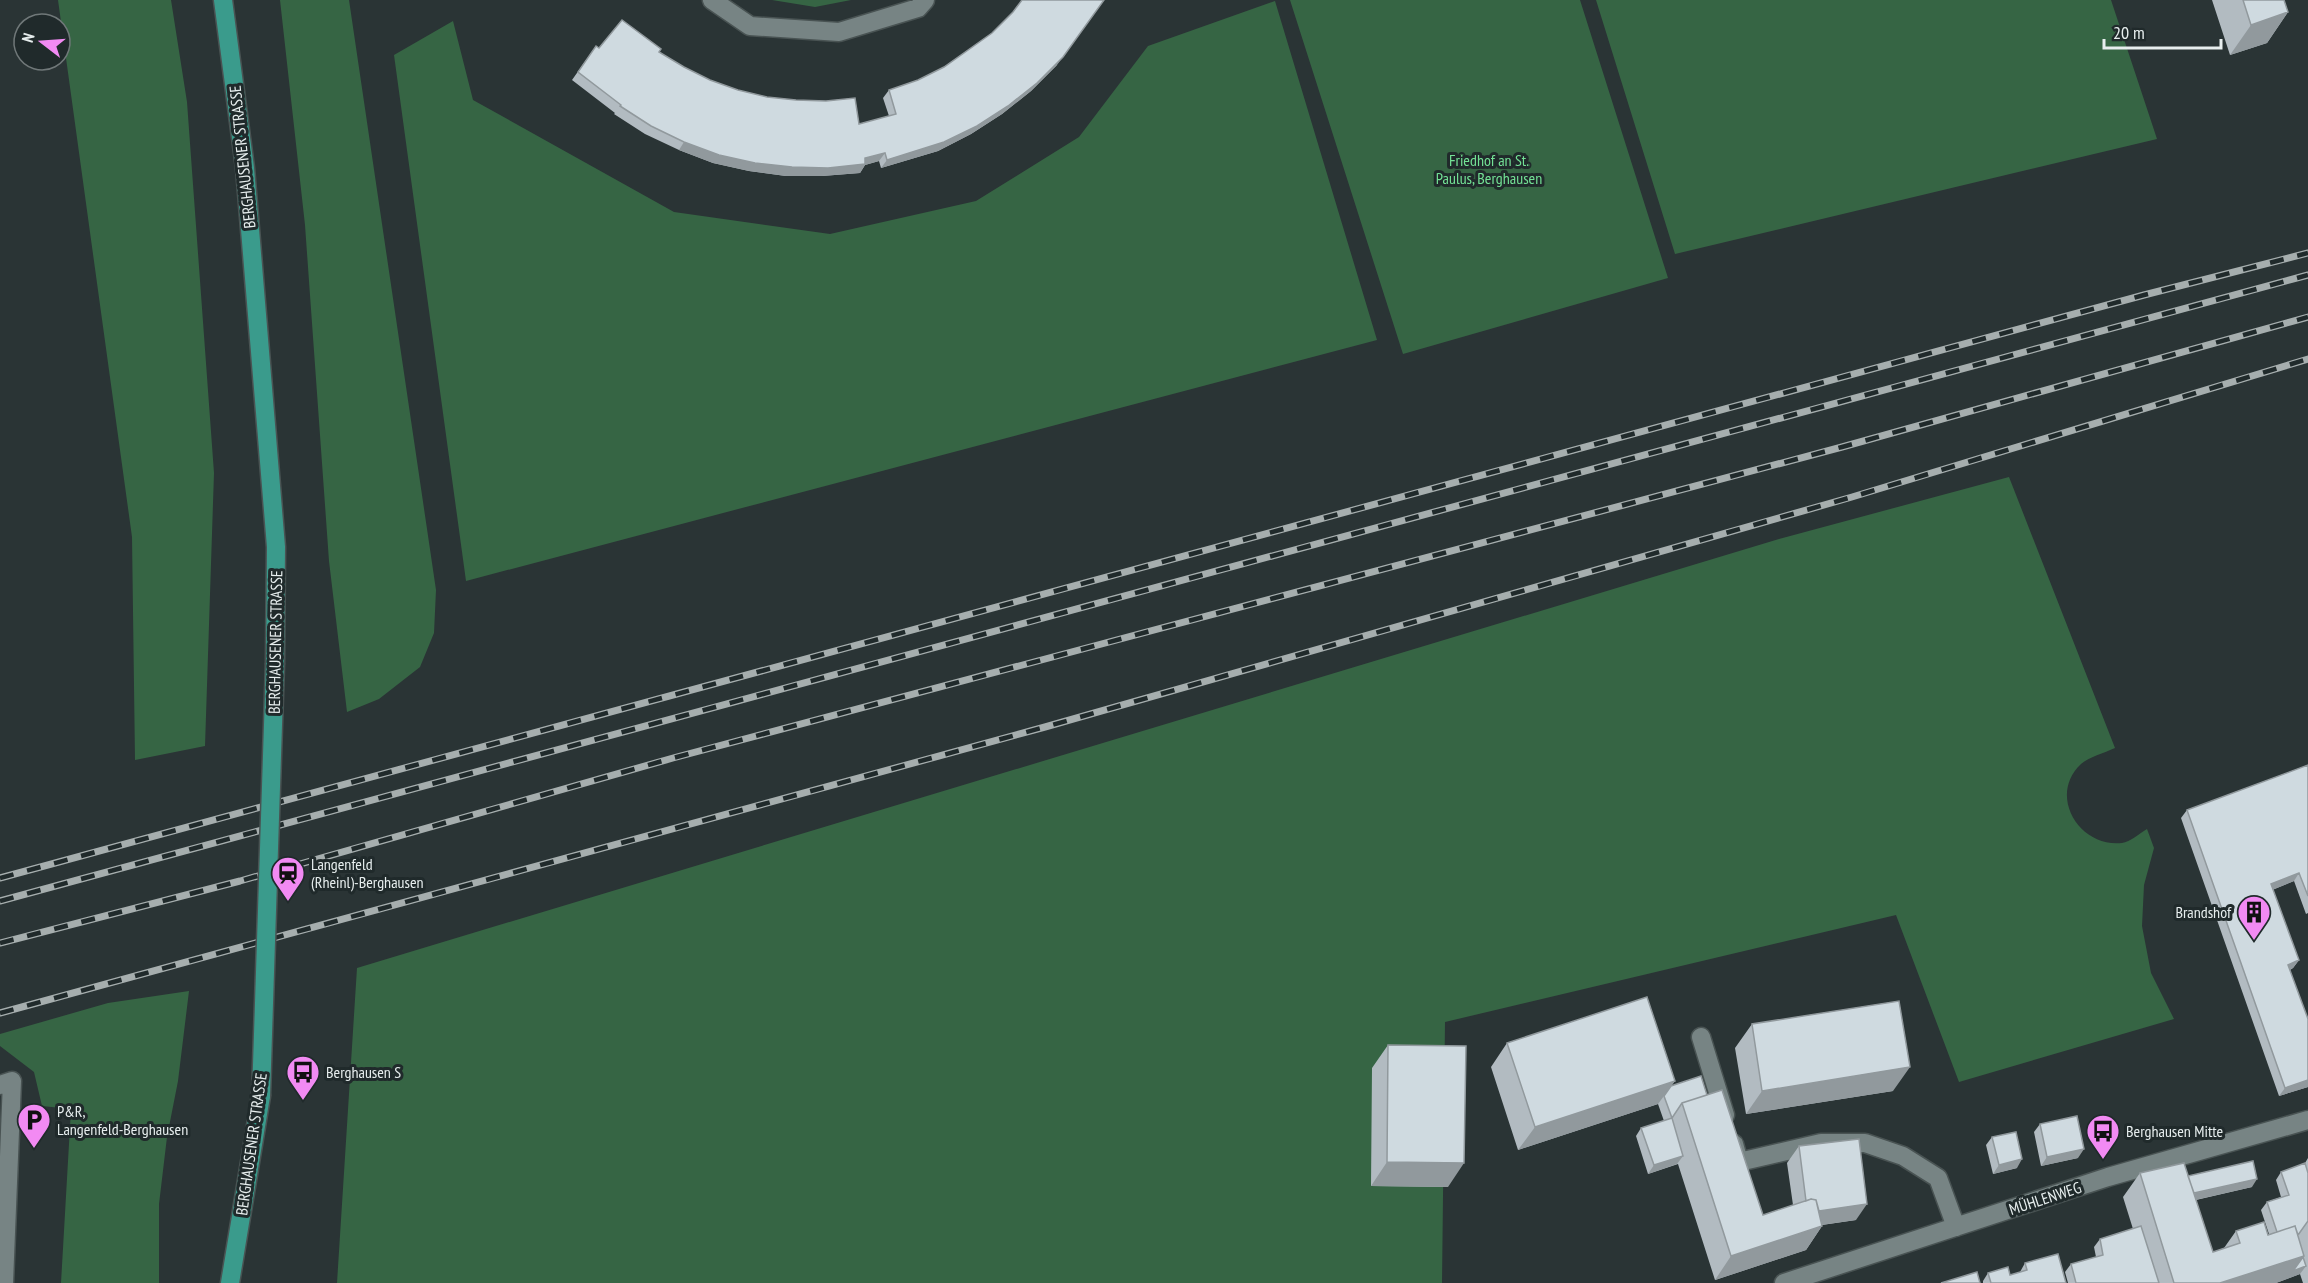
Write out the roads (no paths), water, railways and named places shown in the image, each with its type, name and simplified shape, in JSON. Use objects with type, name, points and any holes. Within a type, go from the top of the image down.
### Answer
[{"type":"main road","name":"BERGHAUSENER STRASSE","points":[[223,0],[244,168],[276,547],[275,663],[261,1096],[230,1283]]},
{"type":"street","points":[[712,0],[750,26],[839,32],[918,8],[925,0]]},
{"type":"street","points":[[1701,1037],[1739,1162],[1821,1143],[1865,1143],[1903,1156],[1938,1178],[1956,1227]]},
{"type":"street","points":[[0,1085],[12,1081],[4,1283]]},
{"type":"street","name":"MÜHLENWEG","points":[[1784,1283],[2108,1177],[2308,1120]]},
{"type":"railway","points":[[0,878],[2144,295],[2308,253]]},
{"type":"railway","points":[[0,901],[2308,275]]},
{"type":"railway","points":[[0,943],[240,881],[673,758],[1842,447],[2308,317]]},
{"type":"railway","points":[[0,1013],[1045,727],[1852,497],[2308,359]]},
{"type":"place","name":"Langenfeld (Rheinl)-Berghausen","points":[[288,902]]},
{"type":"place","name":"Brandshof","points":[[2254,941]]},
{"type":"place","name":"Berghausen S","points":[[303,1101]]},
{"type":"place","name":"P&R, Langenfeld-Berghausen","points":[[34,1149]]},
{"type":"place","name":"Berghausen Mitte","points":[[2103,1160]]},
{"type":"park label","name":"Friedhof an St. Paulus, Berghausen","points":[[1489,169]]}]
